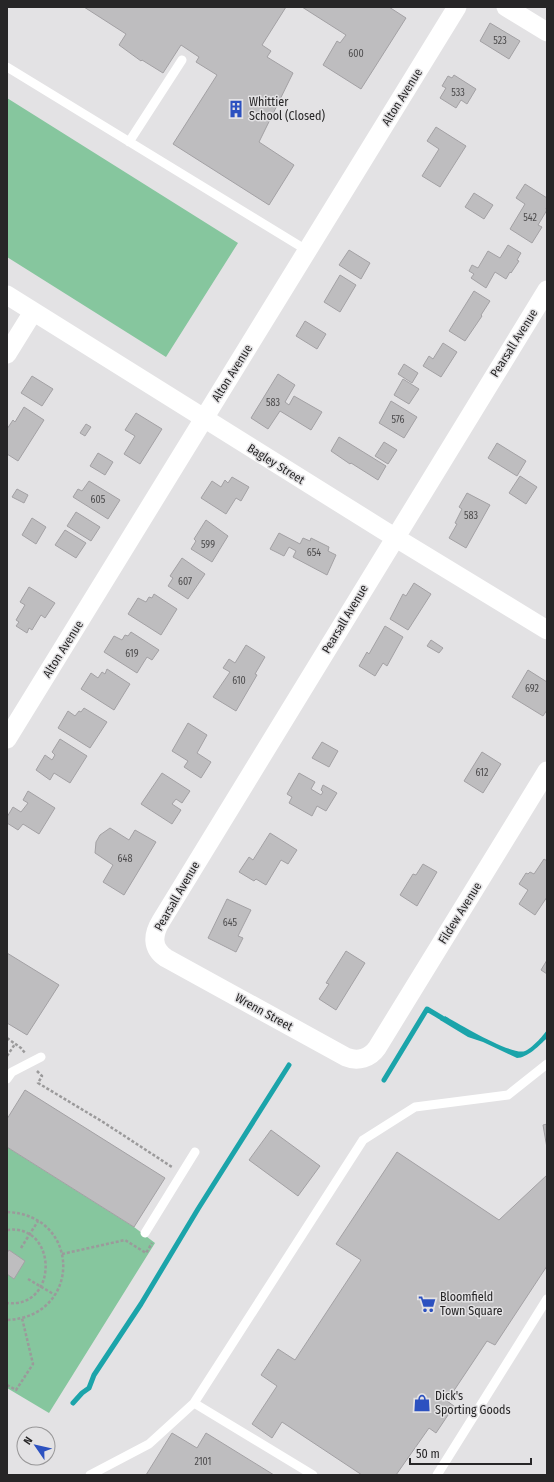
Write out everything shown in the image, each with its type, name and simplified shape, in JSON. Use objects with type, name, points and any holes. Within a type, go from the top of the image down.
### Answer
[{"type":"street","name":"Alton Avenue","points":[[7,739],[458,7]]},
{"type":"street","points":[[506,7],[547,32]]},
{"type":"street","name":"Pearsall Avenue","points":[[159,952],[154,939],[157,928],[547,290]]},
{"type":"street","name":"Bagley Street","points":[[7,295],[204,419],[547,630]]},
{"type":"street","points":[[7,354],[33,312]]},
{"type":"street","name":"Fildew Avenue","points":[[372,1054],[547,772]]},
{"type":"street","name":"Wrenn Street","points":[[159,952],[166,958],[346,1057],[354,1060],[372,1054]]},
{"type":"lane","points":[[129,142],[182,60]]},
{"type":"lane","points":[[7,66],[308,251]]},
{"type":"lane","points":[[7,1079],[12,1072],[41,1057]]},
{"type":"lane","points":[[90,1475],[149,1444],[194,1403],[363,1140],[415,1107],[508,1095],[547,1064]]},
{"type":"lane","points":[[145,1233],[196,1152]]},
{"type":"lane","points":[[437,1475],[547,1299]]},
{"type":"lane","points":[[194,1403],[313,1475]]},
{"type":"path","points":[[7,1038],[21,1048],[27,1056]]},
{"type":"path","points":[[7,1056],[15,1044]]},
{"type":"path","points":[[37,1071],[42,1076],[38,1083],[103,1122],[176,1169]]},
{"type":"path","points":[[7,1212],[16,1213],[38,1221],[55,1236],[62,1254],[63,1275],[55,1295],[48,1305],[41,1310],[22,1318],[7,1320]]},
{"type":"path","points":[[21,1248],[38,1221]]},
{"type":"path","points":[[7,1230],[24,1232],[29,1235],[41,1246],[47,1263],[45,1276],[41,1286],[34,1295],[24,1301],[13,1304],[7,1303]]},
{"type":"path","points":[[28,1279],[55,1295]]},
{"type":"path","points":[[7,1385],[16,1390],[33,1364],[22,1318]]},
{"type":"green space","points":[[7,98],[238,243],[166,357],[7,257]]},
{"type":"green space","points":[[7,1147],[134,1227],[155,1243],[49,1413],[7,1388]]},
{"type":"water","points":[[445,1016],[485,1038],[509,1049],[518,1051],[525,1051],[530,1048],[547,1030],[547,1038],[529,1054],[517,1058],[483,1042],[468,1037],[440,1020]]},
{"type":"building","name":"Whittier School (Closed)","points":[[84,7],[286,7],[262,45],[271,51],[267,57],[293,73],[259,142],[294,165],[269,205],[173,144],[217,75],[196,62],[199,57],[181,45],[163,73],[142,60],[141,61],[119,45],[126,34]]},
{"type":"building","name":"Whittier School (Closed)","points":[[302,7],[389,7],[406,18],[361,89],[323,65],[337,41],[340,43],[346,35]]},
{"type":"building","points":[[490,23],[520,41],[509,59],[480,41]]},
{"type":"building","points":[[454,75],[476,89],[467,104],[461,100],[456,108],[440,98],[446,88],[442,86],[448,76],[452,78]]},
{"type":"building","points":[[436,127],[466,146],[440,187],[422,176],[439,149],[427,141]]},
{"type":"building","points":[[525,184],[547,198],[547,210],[538,225],[542,227],[532,243],[510,229],[525,204],[516,198]]},
{"type":"building","points":[[474,193],[493,205],[484,219],[465,207]]},
{"type":"building","points":[[508,245],[521,253],[517,260],[519,261],[506,279],[495,272],[486,288],[471,278],[474,274],[469,271],[472,265],[478,268],[488,251],[500,258]]},
{"type":"building","points":[[349,250],[370,263],[361,279],[339,265]]},
{"type":"building","points":[[340,275],[356,285],[340,312],[324,302]]},
{"type":"building","points":[[474,291],[490,301],[465,341],[449,331]]},
{"type":"building","points":[[305,321],[326,334],[317,349],[296,336]]},
{"type":"building","points":[[443,343],[457,352],[441,377],[423,366],[429,356],[433,359]]},
{"type":"building","points":[[404,364],[418,373],[412,383],[398,374]]},
{"type":"building","points":[[278,374],[295,385],[285,402],[289,405],[294,396],[322,412],[311,430],[280,411],[268,429],[251,418]]},
{"type":"building","points":[[32,376],[53,389],[42,406],[21,393]]},
{"type":"building","points":[[403,379],[419,389],[409,404],[394,395]]},
{"type":"building","points":[[391,401],[417,417],[404,438],[379,423]]},
{"type":"building","points":[[24,407],[44,420],[18,461],[7,454],[7,429],[13,420],[15,422]]},
{"type":"building","points":[[136,413],[162,429],[140,464],[124,454],[135,436],[125,430]]},
{"type":"building","points":[[86,424],[91,427],[85,436],[80,433]]},
{"type":"building","points":[[339,437],[386,466],[378,480],[331,451]]},
{"type":"building","points":[[384,442],[397,450],[388,464],[375,456]]},
{"type":"building","points":[[497,443],[526,461],[517,476],[488,458]]},
{"type":"building","points":[[98,453],[113,462],[105,475],[90,466]]},
{"type":"building","points":[[520,476],[537,487],[526,504],[509,493]]},
{"type":"building","points":[[232,477],[249,487],[241,501],[236,498],[226,514],[201,498],[212,481],[221,487],[225,480],[228,483]]},
{"type":"building","points":[[89,481],[120,500],[108,519],[73,497],[78,489],[82,491]]},
{"type":"building","points":[[17,489],[28,495],[24,503],[12,497]]},
{"type":"building","points":[[467,493],[490,505],[466,548],[449,538],[457,524],[455,523],[462,509],[459,507]]},
{"type":"building","points":[[76,512],[100,527],[91,541],[67,526]]},
{"type":"building","points":[[32,518],[46,527],[36,544],[22,535]]},
{"type":"building","points":[[206,520],[228,536],[212,562],[191,549],[196,541],[194,539]]},
{"type":"building","points":[[65,530],[86,543],[76,558],[55,545]]},
{"type":"building","points":[[279,533],[300,544],[303,538],[310,541],[311,538],[329,547],[328,551],[336,555],[327,575],[293,557],[296,551],[289,547],[284,556],[270,549]]},
{"type":"building","points":[[182,558],[205,574],[188,599],[168,586],[173,578],[170,576]]},
{"type":"building","points":[[414,583],[431,594],[408,630],[390,619],[403,594],[406,596]]},
{"type":"building","points":[[29,587],[55,603],[45,618],[41,615],[32,630],[29,628],[27,633],[16,626],[19,622],[16,620],[25,605],[20,602]]},
{"type":"building","points":[[154,594],[177,609],[161,635],[128,614],[138,598],[146,602],[149,597],[152,598]]},
{"type":"building","points":[[385,626],[403,637],[387,666],[383,663],[375,676],[359,666],[367,652],[369,654]]},
{"type":"building","points":[[131,632],[159,650],[152,660],[147,657],[137,673],[104,652],[114,636],[122,640],[125,635],[128,636]]},
{"type":"building","points":[[431,640],[443,648],[439,653],[427,646]]},
{"type":"building","points":[[246,645],[265,657],[255,674],[257,675],[236,711],[213,697],[230,672],[223,668],[229,659],[235,663]]},
{"type":"building","points":[[107,669],[130,684],[114,710],[81,689],[91,673],[98,678],[102,672],[105,674]]},
{"type":"building","points":[[528,670],[547,682],[547,710],[543,716],[512,697]]},
{"type":"building","points":[[84,708],[107,722],[90,748],[58,728],[68,711],[75,716]]},
{"type":"building","points":[[188,723],[207,735],[197,753],[211,762],[201,778],[184,767],[188,761],[172,751]]},
{"type":"building","points":[[60,739],[87,756],[70,783],[54,773],[50,780],[36,770],[45,755],[52,760],[55,755],[52,752]]},
{"type":"building","points":[[322,742],[338,751],[329,767],[312,758]]},
{"type":"building","points":[[482,752],[501,764],[483,793],[464,781]]},
{"type":"building","points":[[162,773],[190,791],[182,803],[176,799],[172,804],[181,810],[172,824],[141,804]]},
{"type":"building","points":[[299,773],[315,782],[311,789],[321,795],[323,792],[321,790],[323,785],[337,793],[326,811],[317,806],[312,816],[289,803],[292,797],[287,794]]},
{"type":"building","points":[[28,791],[55,808],[39,834],[23,824],[18,830],[7,823],[7,817],[13,807],[21,812],[28,803],[23,800]]},
{"type":"building","points":[[110,828],[129,840],[135,830],[156,842],[124,895],[103,882],[113,865],[95,853],[96,842],[100,835]]},
{"type":"building","points":[[270,833],[297,850],[288,864],[281,860],[266,885],[256,879],[254,881],[239,872],[249,857],[253,860]]},
{"type":"building","points":[[544,859],[547,861],[547,897],[535,915],[519,904],[528,890],[519,884],[526,873],[528,874],[530,872],[534,874]]},
{"type":"building","points":[[423,864],[437,872],[417,906],[400,895],[413,874],[416,875]]},
{"type":"building","points":[[227,899],[251,910],[238,936],[243,938],[236,952],[208,938]]},
{"type":"building","points":[[346,951],[365,963],[336,1010],[319,999],[329,984],[326,983]]},
{"type":"building","points":[[7,953],[59,985],[27,1035],[7,1023]]},
{"type":"building","points":[[547,960],[547,974],[541,970]]},
{"type":"building","points":[[25,1090],[165,1178],[134,1227],[7,1147],[7,1119]]},
{"type":"building","points":[[547,1124],[547,1148],[543,1125]]},
{"type":"building","points":[[271,1130],[320,1166],[298,1196],[249,1160]]},
{"type":"building","name":"Bloomfield Town Square","points":[[397,1152],[499,1220],[547,1175],[547,1266],[495,1345],[487,1341],[447,1401],[454,1406],[436,1433],[429,1428],[396,1475],[362,1475],[282,1422],[272,1438],[252,1424],[277,1386],[261,1375],[278,1349],[295,1360],[361,1260],[336,1244]]},
{"type":"building","points":[[9,1250],[25,1261],[14,1279],[7,1274],[7,1253]]},
{"type":"building","points":[[172,1433],[197,1448],[206,1433],[274,1475],[146,1475]]},
{"type":"waterway","points":[[384,1080],[427,1009],[442,1018]]},
{"type":"waterway","points":[[73,1403],[89,1388],[94,1375],[141,1304],[198,1209],[289,1065]]},
{"type":"place","name":"Whittier School (Closed)","points":[[236,109]]},
{"type":"place","name":"Bloomfield Town Square","points":[[427,1304]]},
{"type":"place","name":"Dick's Sporting Goods","points":[[422,1403]]}]
